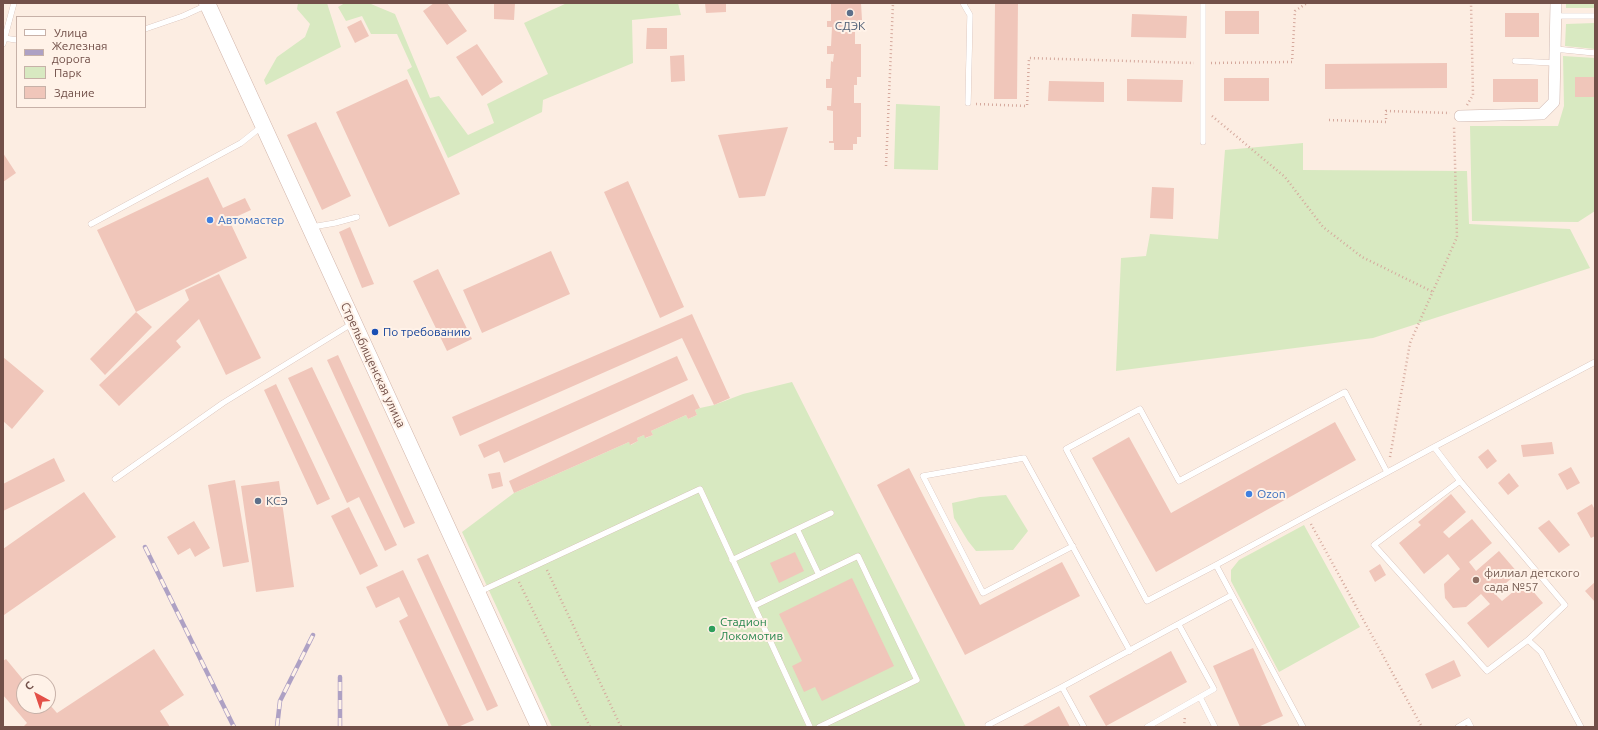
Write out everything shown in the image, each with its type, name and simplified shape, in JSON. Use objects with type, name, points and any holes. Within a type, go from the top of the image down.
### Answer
[{"type":"main road","name":"Стрельбищенская улица","points":[[208,4],[540,727]]},
{"type":"street","points":[[1460,116],[1542,114],[1554,102],[1556,3]]},
{"type":"lane","points":[[14,3],[4,40],[16,40]]},
{"type":"lane","points":[[963,3],[970,15],[968,103]]},
{"type":"lane","points":[[1203,3],[1203,142]]},
{"type":"lane","points":[[146,29],[183,16],[208,4]]},
{"type":"lane","points":[[1555,16],[1595,16]]},
{"type":"lane","points":[[1555,49],[1595,53]]},
{"type":"lane","points":[[1515,62],[1555,63]]},
{"type":"lane","points":[[91,224],[241,143],[263,126]]},
{"type":"lane","points":[[310,227],[358,217]]},
{"type":"lane","points":[[115,479],[223,403],[354,323]]},
{"type":"lane","points":[[1387,472],[1345,392],[1179,481],[1140,409],[1066,449],[1147,601],[1595,362]]},
{"type":"lane","points":[[1434,447],[1460,481],[1565,605],[1528,640],[1487,671],[1374,545],[1460,481]]},
{"type":"lane","points":[[1073,546],[983,593],[923,476],[1024,458],[1073,546],[1130,651]]},
{"type":"lane","points":[[478,592],[700,489],[810,727]]},
{"type":"lane","points":[[732,560],[831,513]]},
{"type":"lane","points":[[797,529],[819,575]]},
{"type":"lane","points":[[754,606],[858,556],[917,680],[819,727]]},
{"type":"lane","points":[[1216,565],[1303,727]]},
{"type":"lane","points":[[989,727],[988,726],[1179,625],[1232,595]]},
{"type":"lane","points":[[1147,727],[1214,689],[1179,625]]},
{"type":"lane","points":[[1528,640],[1541,652],[1580,727]]},
{"type":"lane","points":[[1062,686],[1084,727]]},
{"type":"lane","points":[[1200,697],[1215,727]]},
{"type":"lane","points":[[1458,727],[1468,721],[1471,727]]},
{"type":"path","points":[[886,166],[893,3]]},
{"type":"path","points":[[968,103],[1027,106],[1029,58],[1203,63],[1292,62],[1295,11],[1307,3]]},
{"type":"path","points":[[1387,472],[1410,343],[1457,237],[1454,124],[1473,95],[1471,3]]},
{"type":"path","points":[[1202,108],[1285,177],[1323,227],[1362,257],[1433,292]]},
{"type":"path","points":[[1329,120],[1386,122],[1386,111],[1448,113]]},
{"type":"path","points":[[1306,515],[1422,727]]},
{"type":"path","points":[[543,562],[621,727]]},
{"type":"path","points":[[516,575],[590,727]]},
{"type":"green space","points":[[298,3],[327,3],[341,47],[266,85],[264,80],[277,57],[305,37],[310,24],[297,9]]},
{"type":"green space","points":[[345,3],[371,4],[395,14],[430,98],[439,96],[468,135],[494,123],[487,104],[548,74],[524,23],[567,3],[678,3],[681,15],[632,20],[633,63],[543,100],[542,112],[448,158],[407,70],[412,67],[397,34],[371,34],[362,16],[346,21],[338,7]]},
{"type":"green space","points":[[1566,3],[1595,3],[1595,8],[1566,8]]},
{"type":"green space","points":[[1595,23],[1595,49],[1565,46],[1566,24]]},
{"type":"green space","points":[[1563,56],[1595,58],[1595,211],[1578,222],[1472,221],[1470,126],[1558,126],[1564,106]]},
{"type":"green space","points":[[896,104],[940,106],[938,170],[894,169]]},
{"type":"green space","points":[[1303,143],[1303,170],[1467,171],[1469,224],[1570,229],[1590,268],[1373,338],[1116,371],[1121,258],[1146,256],[1150,234],[1218,239],[1225,150]]},
{"type":"green space","name":"Стадион Локомотив","points":[[792,382],[966,727],[552,727],[462,532],[514,493],[629,442],[631,445],[638,441],[637,438],[644,435],[646,438],[653,435],[651,431],[686,415],[688,419],[697,415],[695,410],[714,405],[743,394]]},
{"type":"green space","points":[[1006,495],[1028,531],[1013,550],[976,551],[954,518],[952,503],[980,497]]},
{"type":"green space","points":[[1304,525],[1360,627],[1279,672],[1231,581],[1231,570],[1239,560]]},
{"type":"building","points":[[434,3],[447,3],[467,31],[447,45],[423,11]]},
{"type":"building","points":[[494,3],[515,3],[514,20],[494,19]]},
{"type":"building","points":[[705,3],[726,3],[726,12],[706,13]]},
{"type":"building","points":[[831,3],[861,3],[862,20],[858,20],[858,27],[855,27],[855,44],[861,44],[861,77],[857,77],[857,85],[854,85],[854,103],[861,103],[861,137],[857,137],[857,144],[853,144],[853,150],[834,150],[834,143],[829,143],[829,141],[833,141],[833,111],[827,110],[827,106],[831,106],[832,88],[826,88],[826,79],[830,79],[831,61],[833,62],[834,54],[827,54],[827,46],[831,46],[832,27],[827,27],[827,21],[831,21]]},
{"type":"building","points":[[995,3],[1018,3],[1017,99],[994,99]]},
{"type":"building","points":[[1225,11],[1259,11],[1259,34],[1225,34]]},
{"type":"building","points":[[1505,13],[1539,13],[1539,37],[1505,37]]},
{"type":"building","points":[[1132,14],[1187,16],[1186,38],[1131,37]]},
{"type":"building","points":[[361,20],[369,36],[355,43],[347,27]]},
{"type":"building","points":[[647,28],[667,28],[667,49],[646,49]]},
{"type":"building","points":[[477,44],[503,82],[482,96],[456,57]]},
{"type":"building","points":[[684,55],[685,81],[671,82],[670,56]]},
{"type":"building","points":[[1447,63],[1447,88],[1325,89],[1325,64]]},
{"type":"building","points":[[1575,77],[1595,77],[1595,97],[1575,97]]},
{"type":"building","points":[[1224,78],[1269,78],[1269,101],[1224,101]]},
{"type":"building","points":[[407,79],[460,194],[389,227],[336,112]]},
{"type":"building","points":[[1127,79],[1183,80],[1182,102],[1127,101]]},
{"type":"building","points":[[1493,79],[1538,79],[1538,102],[1493,102]]},
{"type":"building","points":[[1049,81],[1104,82],[1104,102],[1048,101]]},
{"type":"building","points":[[316,122],[351,196],[322,210],[287,135]]},
{"type":"building","points":[[788,127],[765,196],[739,198],[718,135]]},
{"type":"building","points":[[3,153],[16,173],[3,182]]},
{"type":"building","points":[[208,177],[223,208],[245,198],[251,210],[229,220],[247,258],[136,312],[97,230]]},
{"type":"building","points":[[628,181],[684,307],[660,318],[604,192]]},
{"type":"building","points":[[1152,187],[1174,188],[1173,219],[1150,218]]},
{"type":"building","points":[[350,227],[374,284],[362,288],[339,232]]},
{"type":"building","points":[[551,251],[570,294],[482,333],[463,290]]},
{"type":"building","points":[[438,269],[472,339],[447,351],[413,281]]},
{"type":"building","points":[[219,274],[261,358],[226,375],[199,319],[176,341],[181,347],[119,406],[99,385],[189,300],[185,290]]},
{"type":"building","points":[[136,312],[152,327],[105,375],[90,359]]},
{"type":"building","points":[[692,314],[730,398],[714,405],[682,338],[460,436],[452,417]]},
{"type":"building","points":[[338,355],[415,523],[404,528],[327,360]]},
{"type":"building","points":[[677,356],[688,380],[504,463],[499,451],[484,458],[478,445]]},
{"type":"building","points":[[3,357],[44,391],[12,429],[3,421]]},
{"type":"building","points":[[312,367],[397,545],[385,551],[359,497],[347,503],[288,378]]},
{"type":"building","points":[[276,384],[330,499],[317,505],[264,390]]},
{"type":"building","points":[[693,394],[700,408],[695,410],[697,415],[688,419],[686,415],[651,431],[653,435],[645,438],[644,435],[637,438],[638,441],[630,445],[629,442],[514,493],[509,481]]},
{"type":"building","points":[[1335,422],[1356,460],[1156,572],[1092,458],[1129,437],[1171,513]]},
{"type":"building","points":[[1552,442],[1554,454],[1523,457],[1521,445]]},
{"type":"building","points":[[1488,449],[1497,461],[1487,469],[1478,457]]},
{"type":"building","points":[[54,458],[65,481],[3,511],[3,484]]},
{"type":"building","points":[[1571,467],[1580,483],[1567,490],[1558,474]]},
{"type":"building","points":[[909,468],[980,605],[1062,562],[1080,596],[965,655],[877,485]]},
{"type":"building","points":[[500,472],[503,486],[492,489],[488,474]]},
{"type":"building","points":[[1509,473],[1519,486],[1508,495],[1498,483]]},
{"type":"building","points":[[235,480],[249,562],[223,567],[208,485]]},
{"type":"building","points":[[279,481],[294,587],[256,592],[241,486]]},
{"type":"building","points":[[84,492],[116,537],[4,615],[3,549]]},
{"type":"building","points":[[1451,494],[1466,512],[1443,532],[1449,538],[1472,519],[1492,543],[1469,562],[1476,571],[1499,551],[1518,573],[1494,593],[1502,601],[1525,582],[1543,603],[1488,648],[1467,623],[1490,604],[1481,594],[1466,607],[1453,608],[1445,598],[1444,584],[1460,569],[1448,554],[1424,574],[1399,543],[1421,525],[1418,522]]},
{"type":"building","points":[[1592,504],[1595,510],[1595,536],[1591,538],[1577,513]]},
{"type":"building","points":[[349,507],[378,566],[360,575],[331,516]]},
{"type":"building","points":[[1549,520],[1570,545],[1559,553],[1538,528]]},
{"type":"building","points":[[194,521],[210,548],[195,557],[190,548],[178,555],[167,537]]},
{"type":"building","points":[[795,552],[804,571],[779,583],[770,563]]},
{"type":"building","points":[[428,554],[498,706],[487,711],[417,559]]},
{"type":"building","points":[[1380,564],[1386,575],[1375,582],[1369,571]]},
{"type":"building","points":[[403,570],[474,720],[458,727],[449,727],[399,621],[408,616],[399,597],[376,608],[366,587]]},
{"type":"building","points":[[852,578],[894,666],[822,701],[815,687],[804,692],[792,666],[802,661],[779,614]]},
{"type":"building","points":[[1595,582],[1595,602],[1585,591]]},
{"type":"building","points":[[1253,648],[1283,716],[1258,727],[1240,727],[1213,666]]},
{"type":"building","points":[[154,649],[184,695],[160,711],[170,727],[23,727],[27,723],[19,714],[57,713]]},
{"type":"building","points":[[1171,651],[1187,682],[1106,726],[1089,696]]},
{"type":"building","points":[[6,659],[18,674],[16,674],[16,710],[3,695],[3,661]]},
{"type":"building","points":[[1454,660],[1461,676],[1432,689],[1425,674]]},
{"type":"building","points":[[1059,706],[1070,727],[1021,727]]},
{"type":"railway","points":[[145,547],[234,727]]},
{"type":"railway","points":[[277,727],[280,701],[313,635]]},
{"type":"railway","points":[[340,677],[340,727]]},
{"type":"place","name":"СДЭК","points":[[850,13]]},
{"type":"place","name":"Автомастер","points":[[210,220]]},
{"type":"place","name":"По требованию","points":[[375,332]]},
{"type":"place","name":"Ozon","points":[[1249,494]]},
{"type":"place","name":"КСЭ","points":[[258,501]]},
{"type":"place","name":"филиал детского сада №57","points":[[1476,580]]},
{"type":"place","name":"Стадион Локомотив","points":[[712,629]]}]
